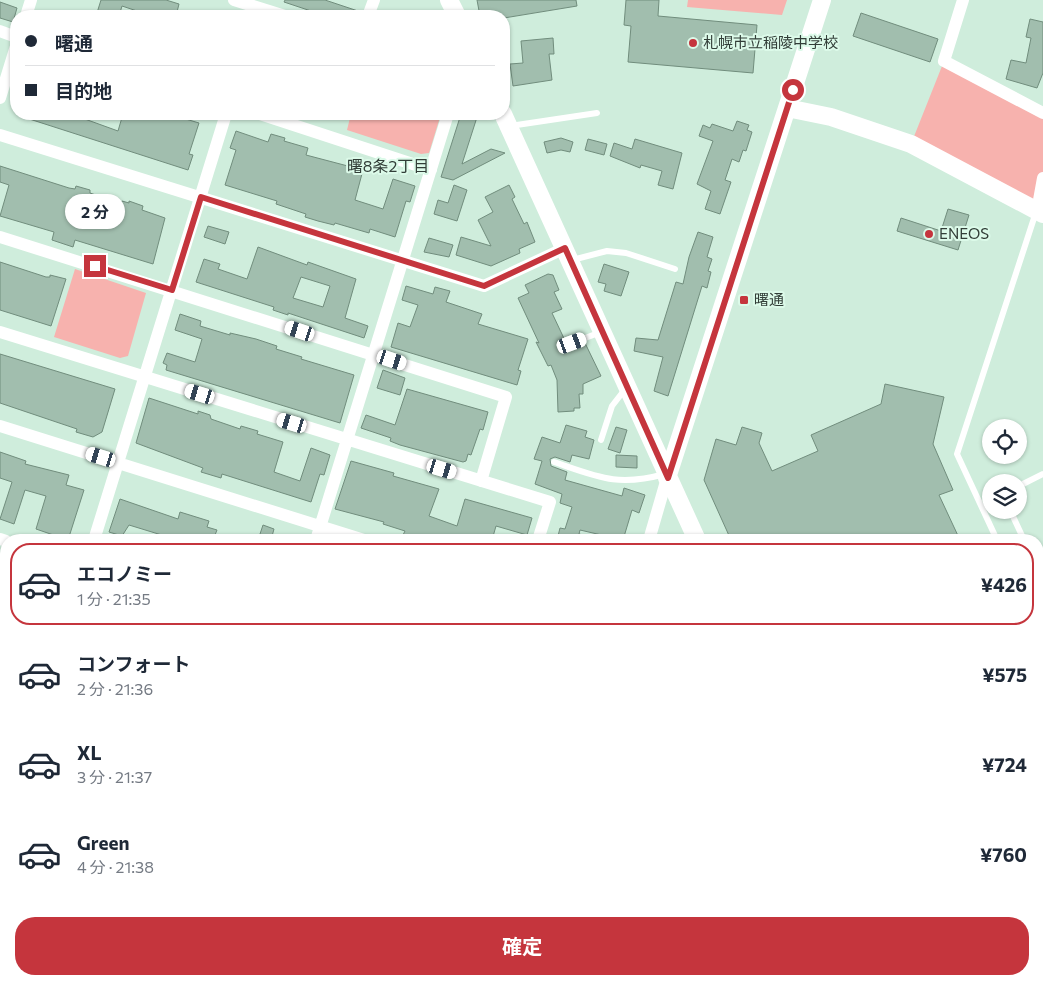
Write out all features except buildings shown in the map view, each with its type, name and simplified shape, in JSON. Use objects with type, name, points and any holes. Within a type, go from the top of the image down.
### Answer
[{"type":"street","points":[[234,0],[259,8]]},
{"type":"street","points":[[651,534],[667,476],[822,0]]},
{"type":"street","points":[[963,0],[944,61],[1043,113]]},
{"type":"street","points":[[0,98],[10,66]]},
{"type":"street","points":[[787,108],[832,116],[911,144],[1040,213],[1043,178]]},
{"type":"street","points":[[96,534],[224,120]]},
{"type":"street","points":[[278,120],[431,170]]},
{"type":"street","points":[[318,534],[446,120]]},
{"type":"street","points":[[506,120],[694,534]]},
{"type":"street","points":[[0,134],[484,286],[568,254]]},
{"type":"street","points":[[0,237],[506,397],[480,481]]},
{"type":"street","points":[[0,332],[550,502],[540,534]]},
{"type":"street","points":[[0,426],[345,534]]},
{"type":"lane","points":[[510,120],[597,113]]},
{"type":"lane","points":[[993,534],[957,454],[1040,213]]},
{"type":"lane","points":[[568,254],[607,251],[626,253],[675,269]]},
{"type":"lane","points":[[572,343],[602,332]]},
{"type":"lane","points":[[601,440],[612,406],[627,387]]},
{"type":"lane","points":[[554,462],[610,480],[639,481],[667,476]]},
{"type":"lane","points":[[1027,482],[1043,474]]},
{"type":"lane","points":[[1014,519],[1021,534]]},
{"type":"shaded area","points":[[688,0],[787,0],[782,15],[687,7]]},
{"type":"shaded area","points":[[944,61],[1043,113],[1043,178],[1037,211],[911,144]]},
{"type":"shaded area","points":[[350,120],[439,120],[429,153],[421,154],[347,130]]},
{"type":"shaded area","points":[[75,269],[146,293],[128,356],[120,358],[54,337]]},
{"type":"place","name":"札幌市立稲陵中学校","points":[[693,43]]},
{"type":"place","name":"ENEOS","points":[[929,234]]},
{"type":"place","name":"曙通","points":[[744,300]]},
{"type":"district","name":"曙8条2丁目","points":[[388,166]]},
{"type":"route","points":[[95,266],[172,290],[201,197],[484,286],[565,248],[668,478],[793,90]]}]
